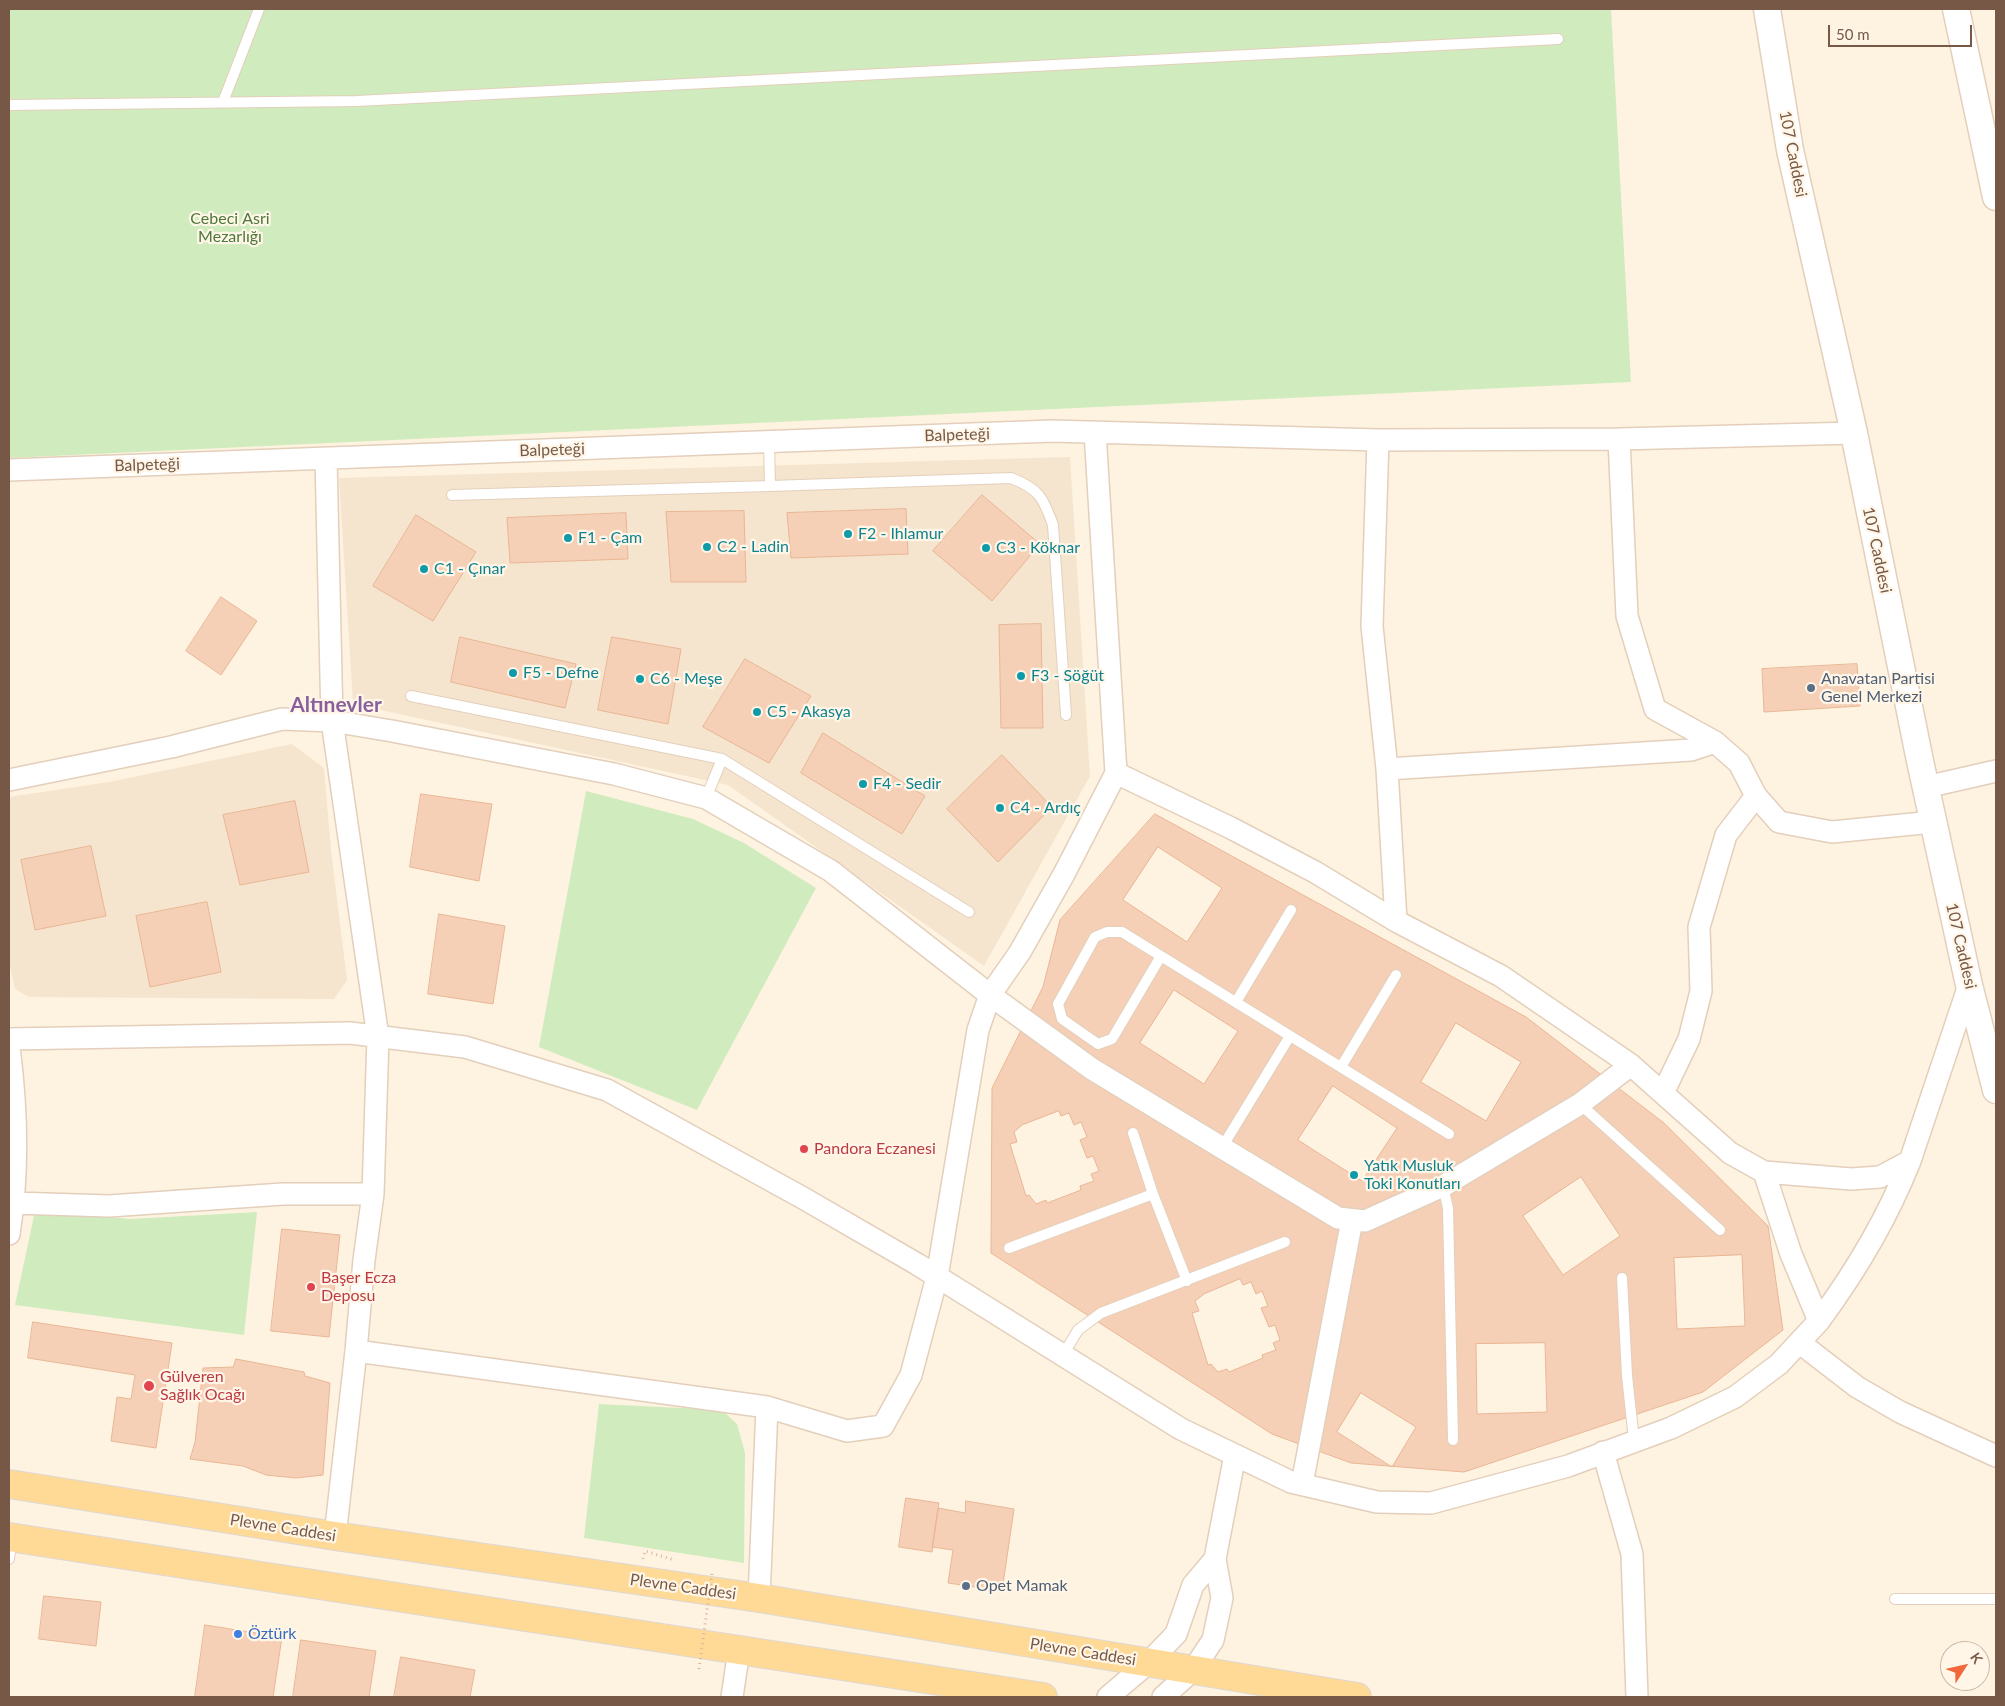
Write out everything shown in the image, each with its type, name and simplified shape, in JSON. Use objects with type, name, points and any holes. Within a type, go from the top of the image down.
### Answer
[{"type":"main road","name":"Plevne Caddesi","points":[[9,1484],[335,1536],[759,1598],[1357,1697]]},
{"type":"main road","points":[[10,1544],[739,1650],[1043,1697]]},
{"type":"street","name":"107 Caddesi","points":[[1767,9],[1790,150],[1854,433],[1933,822],[1969,985],[1996,1090]]},
{"type":"street","points":[[1956,9],[1996,198]]},
{"type":"street","name":"Balpeteği","points":[[9,470],[1052,431],[1378,440],[1619,439],[1854,433]]},
{"type":"street","points":[[356,1351],[767,1407],[847,1431],[883,1426],[911,1375],[937,1277],[978,1030],[990,995],[1020,952],[1116,773],[1095,432]]},
{"type":"street","points":[[1619,439],[1627,616],[1655,709],[1714,742],[1739,763],[1756,796],[1779,822],[1832,832],[1933,822]]},
{"type":"street","points":[[1378,440],[1372,626],[1387,769],[1396,921]]},
{"type":"street","points":[[326,458],[332,721],[378,1036],[373,1194],[364,1260],[356,1351],[335,1536]]},
{"type":"street","points":[[9,780],[171,747],[282,720],[332,721],[614,774],[706,798],[831,871],[990,995],[1092,1069],[1221,1149],[1338,1218],[1365,1221],[1443,1186],[1580,1104],[1631,1065]]},
{"type":"street","points":[[1387,769],[1691,750],[1714,742]]},
{"type":"street","points":[[1926,787],[1996,771]]},
{"type":"street","points":[[1116,773],[1232,828],[1315,872],[1396,921],[1501,976],[1631,1065],[1730,1154],[1764,1172],[1851,1179],[1880,1177],[1910,1161]]},
{"type":"street","points":[[1663,1093],[1689,1039],[1701,991],[1699,927],[1726,835],[1756,796]]},
{"type":"street","points":[[9,1039],[350,1033],[466,1048],[607,1090],[803,1198],[937,1277],[1181,1429],[1291,1482],[1377,1502],[1431,1503],[1568,1466],[1634,1440],[1671,1428],[1735,1397],[1779,1364],[1819,1321],[1852,1276],[1896,1197],[1910,1161],[1969,985]]},
{"type":"street","points":[[9,1047],[16,1098],[12,1174],[14,1204],[9,1234]]},
{"type":"street","points":[[1764,1172],[1791,1254],[1819,1321]]},
{"type":"street","points":[[14,1204],[109,1206],[283,1194],[373,1194]]},
{"type":"street","points":[[1302,1484],[1352,1220]]},
{"type":"street","points":[[1800,1343],[1857,1387],[1900,1412],[1996,1456]]},
{"type":"street","points":[[759,1598],[767,1407]]},
{"type":"street","points":[[1603,1452],[1632,1554],[1637,1697]]},
{"type":"street","points":[[1163,1697],[1193,1670],[1213,1640],[1222,1598],[1215,1560],[1235,1455]]},
{"type":"street","points":[[1108,1697],[1148,1663],[1176,1634],[1193,1585],[1215,1560]]},
{"type":"street","points":[[732,1697],[739,1650]]},
{"type":"lane","points":[[223,102],[259,9]]},
{"type":"lane","points":[[9,105],[357,101],[1558,39]]},
{"type":"lane","points":[[769,442],[770,486]]},
{"type":"lane","points":[[452,495],[1011,478],[1030,486],[1045,503],[1053,525],[1066,715]]},
{"type":"lane","points":[[411,696],[722,759],[969,912]]},
{"type":"lane","points":[[706,798],[722,759]]},
{"type":"lane","points":[[1236,1002],[1291,910]]},
{"type":"lane","points":[[1161,956],[1112,1040],[1098,1044],[1062,1019],[1058,1004],[1095,937],[1107,932],[1122,932],[1236,1002],[1449,1134]]},
{"type":"lane","points":[[1341,1067],[1396,976]]},
{"type":"lane","points":[[1221,1149],[1290,1036]]},
{"type":"lane","points":[[1580,1104],[1720,1230]]},
{"type":"lane","points":[[1133,1133],[1153,1194],[1187,1280]]},
{"type":"lane","points":[[1443,1186],[1448,1208],[1452,1440]]},
{"type":"lane","points":[[1009,1248],[1153,1194]]},
{"type":"lane","points":[[1063,1355],[1078,1330],[1101,1313],[1285,1242]]},
{"type":"lane","points":[[1622,1278],[1627,1376],[1634,1440]]},
{"type":"lane","points":[[1894,1600],[1996,1598]]},
{"type":"path","points":[[699,1669],[712,1573]]},
{"type":"shaded area","points":[[1070,457],[1090,776],[984,966],[728,785],[353,704],[339,478]]},
{"type":"shaded area","points":[[292,744],[324,768],[331,850],[347,980],[334,999],[29,997],[15,989],[9,961],[9,797],[109,782]]},
{"type":"green space","name":"Cebeci Asri Mezarlığı","points":[[9,9],[1611,9],[1631,382],[9,458]]},
{"type":"green space","points":[[586,791],[693,819],[744,843],[816,888],[697,1110],[539,1047]]},
{"type":"green space","points":[[35,1211],[130,1219],[257,1212],[244,1335],[15,1305]]},
{"type":"green space","points":[[599,1404],[722,1410],[737,1424],[745,1453],[744,1563],[584,1538]]},
{"type":"building","name":"C3 - Köknar","points":[[982,495],[1040,544],[992,601],[933,551]]},
{"type":"building","name":"F2 - Ihlamur","points":[[906,509],[908,554],[791,558],[787,513]]},
{"type":"building","name":"C2 - Ladin","points":[[744,511],[746,582],[671,582],[666,512]]},
{"type":"building","name":"F1 - Çam","points":[[626,513],[628,559],[510,563],[507,518]]},
{"type":"building","name":"C1 - Çınar","points":[[416,515],[476,552],[433,621],[373,586]]},
{"type":"building","points":[[221,597],[257,621],[221,675],[186,651]]},
{"type":"building","name":"F3 - Söğüt","points":[[1041,624],[1043,728],[1001,728],[999,625]]},
{"type":"building","name":"F5 - Defne","points":[[460,637],[576,664],[565,708],[451,682]]},
{"type":"building","name":"C6 - Meşe","points":[[612,637],[681,649],[668,724],[598,710]]},
{"type":"building","name":"C5 - Akasya","points":[[745,659],[811,696],[769,763],[703,727]]},
{"type":"building","name":"Anavatan Partisi Genel Merkezi","points":[[1857,664],[1860,706],[1764,712],[1762,669]]},
{"type":"building","name":"F4 - Sedir","points":[[823,733],[925,796],[902,834],[801,773]]},
{"type":"building","name":"C4 - Ardıç","points":[[1002,755],[1052,807],[998,862],[947,809]]},
{"type":"building","points":[[421,794],[492,804],[479,881],[410,867]]},
{"type":"building","points":[[295,801],[309,872],[240,885],[223,815]]},
{"type":"building","name":"Yatık Musluk Toki Konutları","points":[[1155,814],[1526,1017],[1664,1123],[1768,1226],[1783,1330],[1703,1392],[1464,1472],[1351,1463],[1272,1434],[991,1253],[992,1088],[1043,987],[1060,920]]},
{"type":"building","points":[[91,846],[106,916],[35,930],[21,860]]},
{"type":"building","points":[[1158,847],[1222,888],[1187,942],[1123,900]]},
{"type":"building","points":[[207,902],[221,972],[150,987],[136,916]]},
{"type":"building","points":[[439,914],[505,926],[493,1004],[428,994]]},
{"type":"building","points":[[1174,990],[1238,1031],[1204,1084],[1140,1043]]},
{"type":"building","points":[[1456,1023],[1521,1062],[1486,1121],[1421,1082]]},
{"type":"building","points":[[1333,1086],[1397,1128],[1362,1181],[1298,1140]]},
{"type":"building","points":[[1059,1111],[1061,1116],[1069,1113],[1074,1125],[1081,1122],[1087,1137],[1080,1140],[1087,1158],[1093,1156],[1099,1171],[1091,1174],[1094,1181],[1080,1186],[1081,1190],[1047,1203],[1046,1200],[1036,1204],[1029,1195],[1026,1196],[1010,1144],[1017,1142],[1014,1132],[1022,1125]]},
{"type":"building","points":[[1581,1177],[1620,1236],[1563,1275],[1523,1216]]},
{"type":"building","points":[[282,1229],[340,1235],[329,1337],[271,1331]]},
{"type":"building","points":[[1742,1255],[1745,1326],[1677,1329],[1674,1258]]},
{"type":"building","points":[[1240,1279],[1243,1285],[1251,1282],[1256,1294],[1262,1291],[1268,1306],[1261,1308],[1269,1327],[1275,1325],[1280,1340],[1273,1343],[1276,1350],[1262,1355],[1263,1358],[1229,1372],[1227,1369],[1218,1372],[1211,1364],[1208,1365],[1192,1313],[1199,1311],[1195,1301],[1204,1294]]},
{"type":"building","name":"Gülveren Sağlık Ocağı","points":[[33,1322],[172,1343],[156,1448],[111,1441],[117,1397],[131,1399],[135,1375],[28,1358]]},
{"type":"building","points":[[1545,1343],[1547,1412],[1477,1414],[1476,1344]]},
{"type":"building","points":[[236,1359],[304,1372],[305,1376],[330,1383],[323,1475],[296,1478],[266,1475],[243,1466],[190,1459],[195,1442],[203,1368],[233,1367]]},
{"type":"building","points":[[1361,1393],[1416,1427],[1392,1467],[1337,1432]]},
{"type":"building","points":[[906,1498],[939,1503],[932,1552],[899,1547]]},
{"type":"building","points":[[966,1501],[1014,1509],[1002,1591],[948,1583],[953,1550],[932,1547],[938,1508],[965,1513]]},
{"type":"building","points":[[44,1596],[101,1602],[96,1646],[39,1639]]},
{"type":"building","points":[[205,1625],[282,1637],[273,1697],[195,1697]]},
{"type":"building","points":[[301,1640],[376,1651],[369,1697],[293,1697]]},
{"type":"building","points":[[401,1657],[475,1670],[470,1697],[394,1697]]},
{"type":"place","name":"F2 - Ihlamur","points":[[848,534]]},
{"type":"place","name":"F1 - Çam","points":[[568,538]]},
{"type":"place","name":"C2 - Ladin","points":[[707,547]]},
{"type":"place","name":"C3 - Köknar","points":[[986,548]]},
{"type":"place","name":"C1 - Çınar","points":[[424,569]]},
{"type":"place","name":"F5 - Defne","points":[[513,673]]},
{"type":"place","name":"F3 - Söğüt","points":[[1021,676]]},
{"type":"place","name":"C6 - Meşe","points":[[640,679]]},
{"type":"place","name":"Anavatan Partisi Genel Merkezi","points":[[1811,688]]},
{"type":"place","name":"C5 - Akasya","points":[[757,712]]},
{"type":"place","name":"F4 - Sedir","points":[[863,784]]},
{"type":"place","name":"C4 - Ardıç","points":[[1000,808]]},
{"type":"place","name":"Pandora Eczanesi","points":[[804,1149]]},
{"type":"place","name":"Yatık Musluk Toki Konutları","points":[[1354,1175]]},
{"type":"place","name":"Başer Ecza Deposu","points":[[311,1287]]},
{"type":"place","name":"Gülveren Sağlık Ocağı","points":[[149,1386]]},
{"type":"place","name":"Opet Mamak","points":[[966,1586]]},
{"type":"place","name":"Öztürk","points":[[238,1634]]},
{"type":"district","name":"Altınevler","points":[[336,705]]}]
